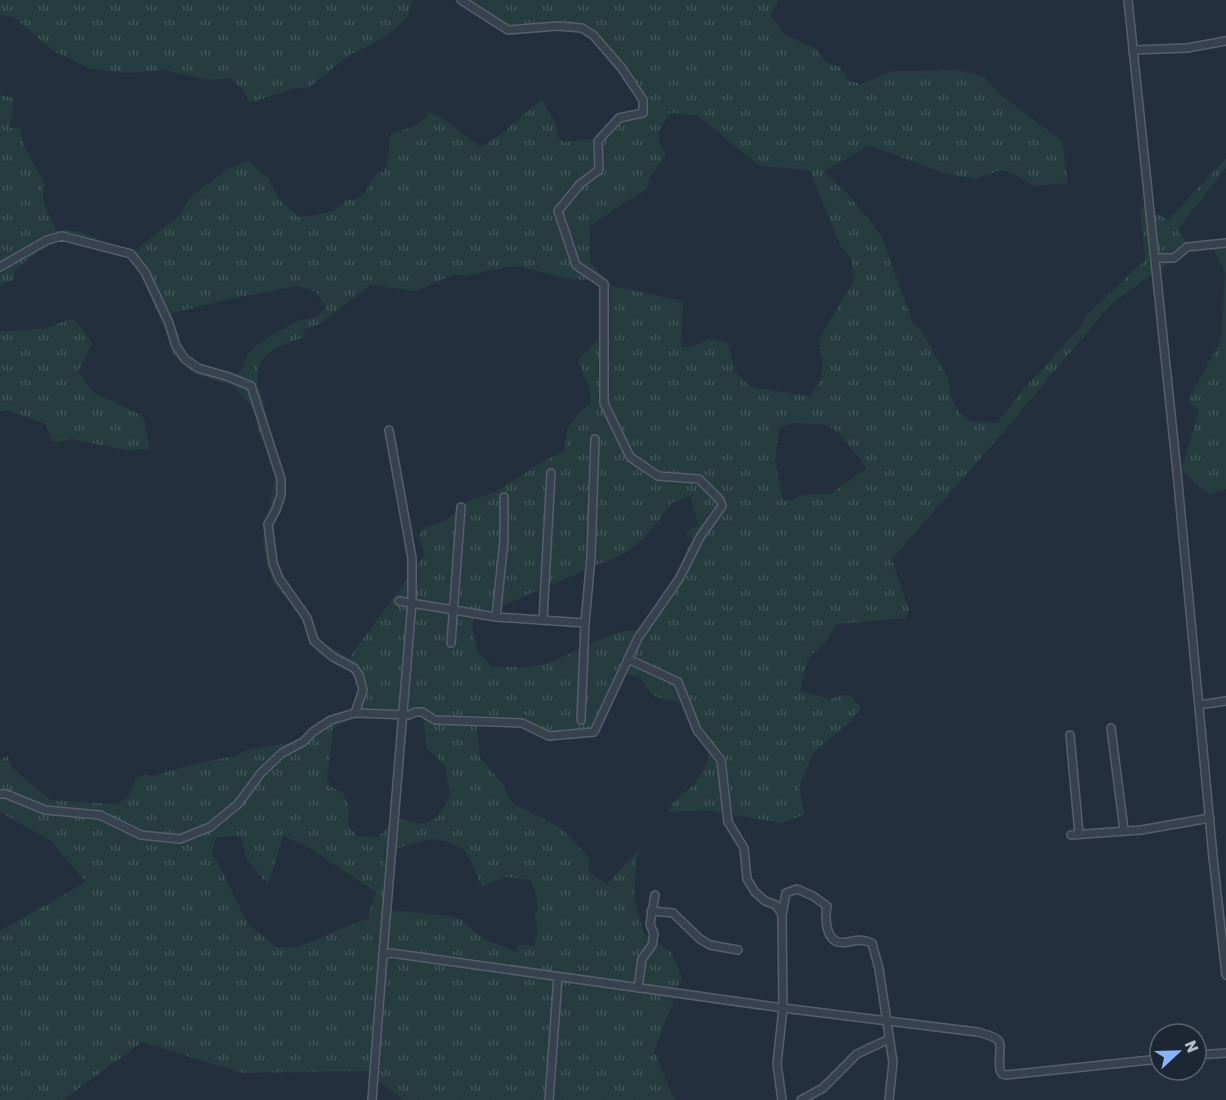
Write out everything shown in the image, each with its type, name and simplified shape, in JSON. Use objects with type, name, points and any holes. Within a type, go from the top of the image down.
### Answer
[{"type":"street","points":[[0,794],[6,794],[45,810],[100,815],[141,835],[180,839],[210,827],[238,804],[261,773],[282,753],[303,742],[314,730],[331,720],[355,713],[409,716],[422,712],[435,720],[522,723],[549,736],[594,732],[638,638],[679,579],[700,537],[722,506],[720,500],[699,479],[658,476],[630,457],[604,403],[604,284],[576,265],[558,211],[580,184],[599,170],[598,141],[620,118],[643,113],[643,100],[621,67],[593,35],[582,28],[556,26],[508,30],[461,0]]},
{"type":"street","points":[[1128,0],[1226,975]]},
{"type":"street","points":[[1133,50],[1187,48],[1226,40]]},
{"type":"street","points":[[0,267],[47,240],[62,236],[131,254],[145,272],[169,323],[176,346],[185,359],[198,368],[251,386],[281,479],[281,495],[268,524],[273,563],[279,578],[307,618],[314,641],[333,657],[354,668],[359,675],[363,690],[355,713]]},
{"type":"street","points":[[1155,258],[1174,258],[1187,247],[1226,243]]},
{"type":"street","points":[[372,1100],[412,602],[412,558],[389,430]]},
{"type":"street","points":[[581,720],[585,623],[591,557],[595,439]]},
{"type":"street","points":[[543,620],[551,474]]},
{"type":"street","points":[[496,616],[504,540],[504,496]]},
{"type":"street","points":[[451,643],[461,507]]},
{"type":"street","points":[[399,601],[496,616],[585,623]]},
{"type":"street","points":[[628,659],[678,682],[697,730],[721,760],[728,822],[744,848],[747,879],[755,892],[765,901],[776,905],[782,915]]},
{"type":"street","points":[[1199,705],[1226,701]]},
{"type":"street","points":[[1111,728],[1124,830]]},
{"type":"street","points":[[1070,735],[1079,834]]},
{"type":"street","points":[[1071,835],[1141,830],[1210,818]]},
{"type":"street","points":[[782,1100],[777,1064],[783,1008],[782,915],[786,893],[797,889],[827,906],[826,923],[833,939],[840,942],[861,938],[872,943],[879,969],[893,1062],[889,1100]]},
{"type":"street","points":[[638,988],[642,959],[652,945],[654,934],[650,924],[655,895]]},
{"type":"street","points":[[651,911],[673,913],[700,939],[710,945],[738,950]]},
{"type":"street","points":[[383,955],[392,953],[783,1008],[977,1032],[996,1036],[1001,1044],[1000,1065],[1004,1075],[1148,1060]]},
{"type":"street","points":[[549,1100],[558,977]]},
{"type":"street","points":[[801,1100],[823,1088],[857,1054],[889,1039]]},
{"type":"street","points":[[1208,1054],[1226,1053]]},
{"type":"green space","points":[[0,0],[413,0],[408,16],[395,30],[349,55],[310,87],[293,89],[249,103],[244,91],[231,78],[209,80],[164,70],[127,73],[91,69],[52,50],[15,18],[0,15]]},
{"type":"green space","points":[[454,0],[779,0],[770,16],[785,35],[815,48],[826,62],[840,67],[848,81],[861,84],[892,71],[960,70],[984,77],[1000,94],[1062,141],[1068,183],[1034,186],[1002,170],[974,179],[944,173],[869,145],[824,172],[846,192],[881,235],[913,323],[921,330],[949,380],[950,395],[960,414],[970,421],[997,423],[1023,390],[1083,324],[1084,318],[1145,260],[1140,206],[1169,220],[1226,158],[1226,168],[1177,230],[1189,245],[1226,240],[1226,489],[1209,495],[1181,470],[1199,412],[1188,401],[1221,340],[1225,273],[1213,248],[1189,251],[1155,272],[1110,305],[1006,429],[892,559],[909,610],[906,618],[837,624],[827,640],[808,659],[800,691],[829,699],[849,694],[861,708],[848,724],[813,753],[799,787],[804,815],[781,823],[705,810],[668,812],[676,799],[697,779],[705,766],[709,752],[694,732],[682,703],[654,696],[640,678],[627,674],[594,736],[554,739],[515,726],[478,725],[480,758],[503,784],[512,803],[561,828],[589,858],[589,872],[607,884],[639,849],[634,897],[643,932],[672,953],[682,978],[654,1051],[676,1100],[404,1100],[366,1071],[243,1073],[142,1042],[63,1100],[0,1100],[0,931],[86,882],[50,840],[0,812],[0,760],[7,756],[14,770],[50,800],[115,804],[128,797],[135,779],[146,774],[152,776],[194,764],[235,756],[250,749],[298,742],[332,714],[351,711],[358,689],[356,677],[343,666],[329,661],[315,649],[295,607],[274,584],[267,566],[263,540],[276,473],[270,453],[259,434],[254,410],[234,386],[195,374],[174,356],[136,263],[126,255],[64,239],[40,250],[15,270],[14,280],[0,284],[0,95],[14,98],[10,128],[20,128],[26,149],[43,181],[44,202],[58,232],[71,230],[136,250],[181,214],[189,198],[228,169],[248,161],[269,179],[278,198],[298,217],[331,211],[346,200],[353,200],[362,195],[377,173],[384,172],[391,133],[407,129],[418,123],[429,112],[443,118],[480,147],[497,137],[542,100],[555,123],[560,140],[566,142],[593,139],[623,114],[640,110],[640,102],[625,78],[586,34],[572,30],[526,34],[509,33],[492,26]],"holes":[[[670,113],[697,115],[758,165],[810,171],[841,247],[851,259],[854,280],[819,340],[822,370],[819,382],[810,396],[751,387],[735,372],[728,343],[709,338],[699,344],[681,348],[683,301],[612,286],[590,262],[590,225],[647,189],[650,177],[666,154],[660,144],[658,132]],[[513,266],[572,279],[592,279],[600,286],[602,334],[578,361],[590,389],[591,403],[581,411],[567,429],[565,451],[544,461],[495,492],[468,501],[446,521],[425,527],[418,536],[425,555],[349,658],[321,641],[310,615],[280,577],[272,536],[287,484],[262,411],[265,406],[257,378],[258,368],[269,353],[305,337],[303,329],[318,325],[371,285],[416,291],[455,274],[464,276]],[[297,286],[316,292],[326,307],[317,316],[294,323],[258,345],[236,375],[196,365],[182,351],[169,317],[172,313]],[[792,423],[828,425],[840,434],[867,468],[831,494],[804,494],[793,500],[783,501],[775,460],[779,428]],[[690,496],[699,524],[685,533],[692,538],[677,576],[647,620],[636,630],[615,633],[544,664],[532,666],[493,667],[478,653],[472,626],[474,618],[625,553],[645,537],[672,503]],[[377,715],[406,719],[418,715],[423,719],[427,749],[445,765],[450,796],[438,817],[424,824],[399,819],[378,837],[358,836],[349,827],[348,803],[342,792],[330,786],[327,779],[333,728],[350,719]],[[241,836],[246,858],[268,885],[283,836],[305,845],[376,892],[368,918],[297,947],[276,947],[248,924],[212,851],[216,837]],[[431,839],[444,841],[466,852],[482,887],[505,877],[530,880],[536,893],[538,906],[535,917],[538,932],[534,945],[518,945],[516,952],[484,939],[460,919],[390,910],[387,905],[384,852]]]},
{"type":"green space","points":[[73,318],[92,343],[78,372],[93,392],[143,416],[150,449],[125,450],[72,439],[53,442],[46,424],[6,410],[0,412],[0,331],[44,329]]}]
